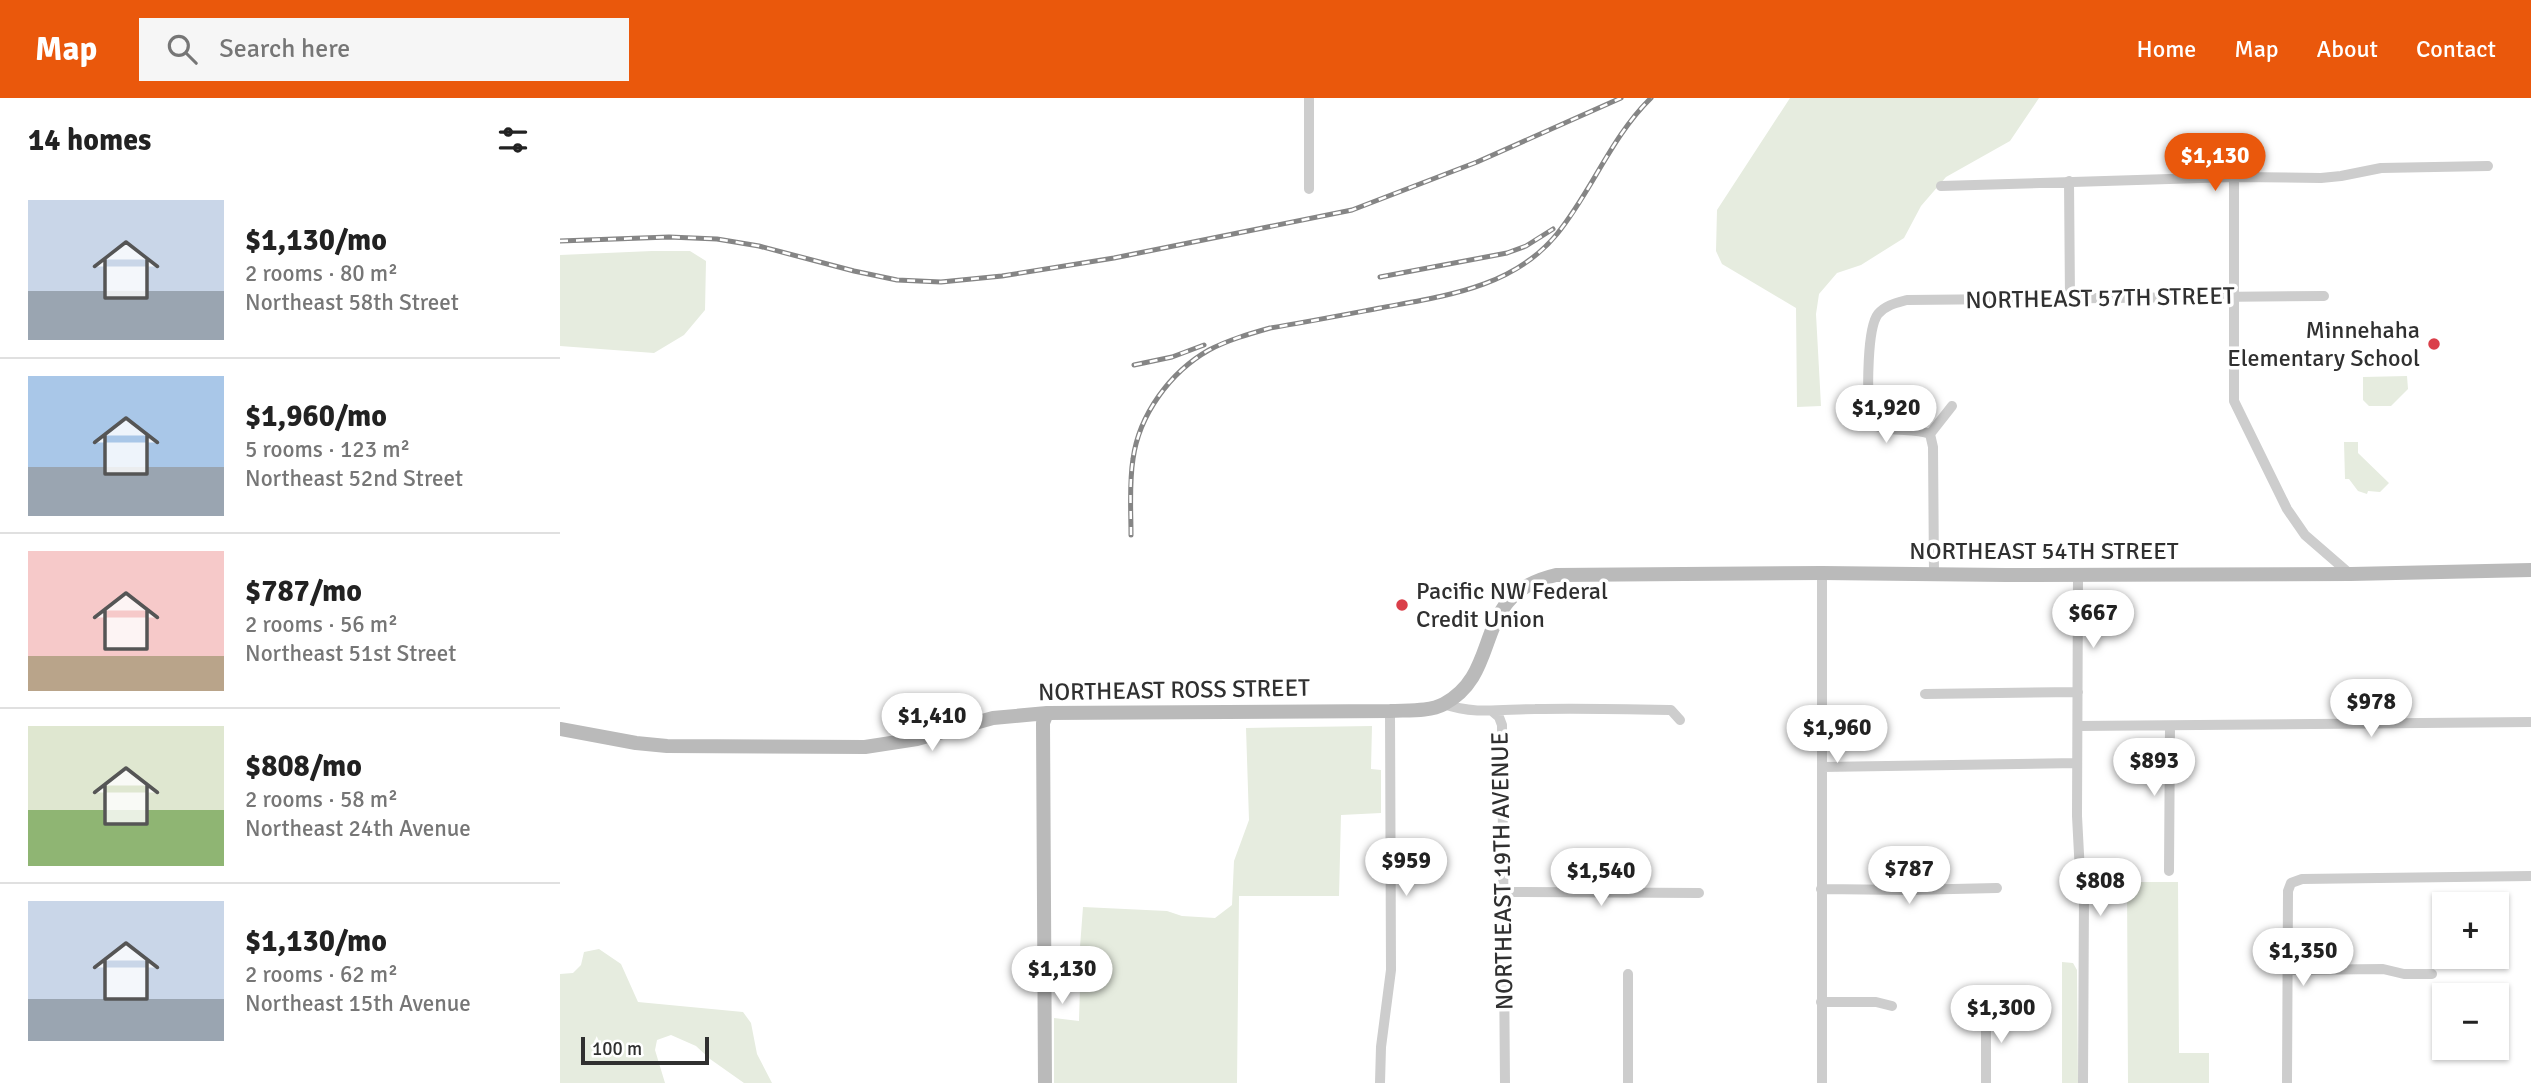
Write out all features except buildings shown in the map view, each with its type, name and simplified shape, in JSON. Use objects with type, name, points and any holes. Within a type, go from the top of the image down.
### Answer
[{"type":"street","points":[[1309,98],[1309,189]]},
{"type":"street","points":[[1941,186],[2234,177],[2321,178],[2341,177],[2381,168],[2488,166]]},
{"type":"street","points":[[2234,177],[2234,401],[2287,509],[2305,535],[2351,574]]},
{"type":"street","points":[[2069,181],[2070,299]]},
{"type":"street","name":"NORTHEAST 57TH STREET","points":[[1930,434],[1921,430],[1889,430],[1877,426],[1871,417],[1870,338],[1873,323],[1880,313],[1892,304],[1907,300],[2323,296]]},
{"type":"street","points":[[1934,574],[1933,447],[1930,434],[1952,407]]},
{"type":"street","name":"NORTHEAST 54TH STREET","points":[[1444,704],[1470,680],[1483,654],[1491,626],[1504,605],[1517,592],[1533,582],[1556,575],[2351,574],[2531,570]]},
{"type":"street","points":[[1822,573],[1822,1083]]},
{"type":"street","points":[[2078,575],[2077,763],[2080,873]]},
{"type":"street","points":[[1925,694],[2078,692]]},
{"type":"street","name":"NORTHEAST ROSS STREET","points":[[560,729],[667,746],[866,747],[917,739],[993,718],[1047,713],[1390,711],[1417,710],[1444,704]]},
{"type":"street","name":"NORTHEAST 19TH AVENUE","points":[[1444,704],[1458,709],[1492,711],[1499,717],[1502,725],[1505,1083]]},
{"type":"street","points":[[1492,711],[1610,708],[1671,710],[1680,720]]},
{"type":"street","points":[[1380,1083],[1381,1047],[1391,970],[1390,711]]},
{"type":"street","points":[[1045,1083],[1043,723],[1047,713]]},
{"type":"street","points":[[2078,726],[2531,722]]},
{"type":"street","points":[[2169,726],[2169,871]]},
{"type":"street","points":[[1822,767],[2077,763]]},
{"type":"street","points":[[2287,1083],[2288,891],[2293,882],[2302,879],[2531,876]]},
{"type":"street","points":[[2083,1083],[2084,894],[2093,887],[2127,887]]},
{"type":"street","points":[[1821,889],[1997,888]]},
{"type":"street","points":[[1504,892],[1699,893]]},
{"type":"street","points":[[2287,970],[2383,969],[2402,974],[2431,974]]},
{"type":"street","points":[[1628,1083],[1629,974]]},
{"type":"street","points":[[1986,1083],[1986,1009],[1994,999]]},
{"type":"street","points":[[1821,1002],[1876,1002],[1892,1006]]},
{"type":"shaded area","points":[[1790,98],[2039,98],[2010,141],[1946,177],[1921,206],[1904,238],[1861,265],[1837,273],[1819,294],[1816,314],[1821,406],[1797,407],[1796,308],[1722,264],[1716,251],[1717,210]]},
{"type":"shaded area","points":[[690,251],[706,261],[705,310],[684,335],[654,353],[560,346],[560,255]]},
{"type":"shaded area","points":[[2407,376],[2408,389],[2391,406],[2369,406],[2363,400],[2363,377]]},
{"type":"shaded area","points":[[2344,442],[2358,442],[2358,453],[2389,483],[2380,492],[2368,491],[2367,494],[2358,491],[2349,479],[2345,479]]},
{"type":"shaded area","points":[[1372,726],[1371,769],[1381,770],[1381,813],[1341,815],[1339,896],[1239,896],[1237,1083],[1054,1083],[1054,1018],[1079,1021],[1080,987],[1052,983],[1054,971],[1078,974],[1083,907],[1167,911],[1182,916],[1215,918],[1232,905],[1234,861],[1249,820],[1246,728]]},
{"type":"shaded area","points":[[2127,882],[2178,882],[2179,1053],[2209,1053],[2209,1083],[2128,1083]]},
{"type":"shaded area","points":[[599,949],[621,964],[638,1002],[743,1012],[751,1023],[757,1054],[772,1083],[744,1083],[696,1046],[671,1035],[657,1040],[655,1050],[665,1083],[560,1083],[560,974],[573,973],[581,965],[584,952]]},
{"type":"shaded area","points":[[2062,962],[2073,963],[2077,970],[2078,1083],[2062,1083]]},
{"type":"railway","points":[[560,241],[669,237],[717,239],[759,246],[897,280],[941,282],[1002,276],[1114,258],[1352,210],[1477,162],[1621,98]]},
{"type":"railway","points":[[1131,535],[1131,478],[1136,443],[1142,426],[1169,383],[1195,359],[1231,340],[1270,328],[1453,294],[1499,278],[1520,267],[1557,234],[1624,130],[1651,98]]},
{"type":"railway","points":[[1380,277],[1507,253],[1526,246],[1553,229]]},
{"type":"railway","points":[[1134,365],[1172,357],[1204,345]]},
{"type":"place","name":"Minnehaha Elementary School","points":[[2434,344]]},
{"type":"place","name":"Pacific NW Federal Credit Union","points":[[1402,605]]}]
